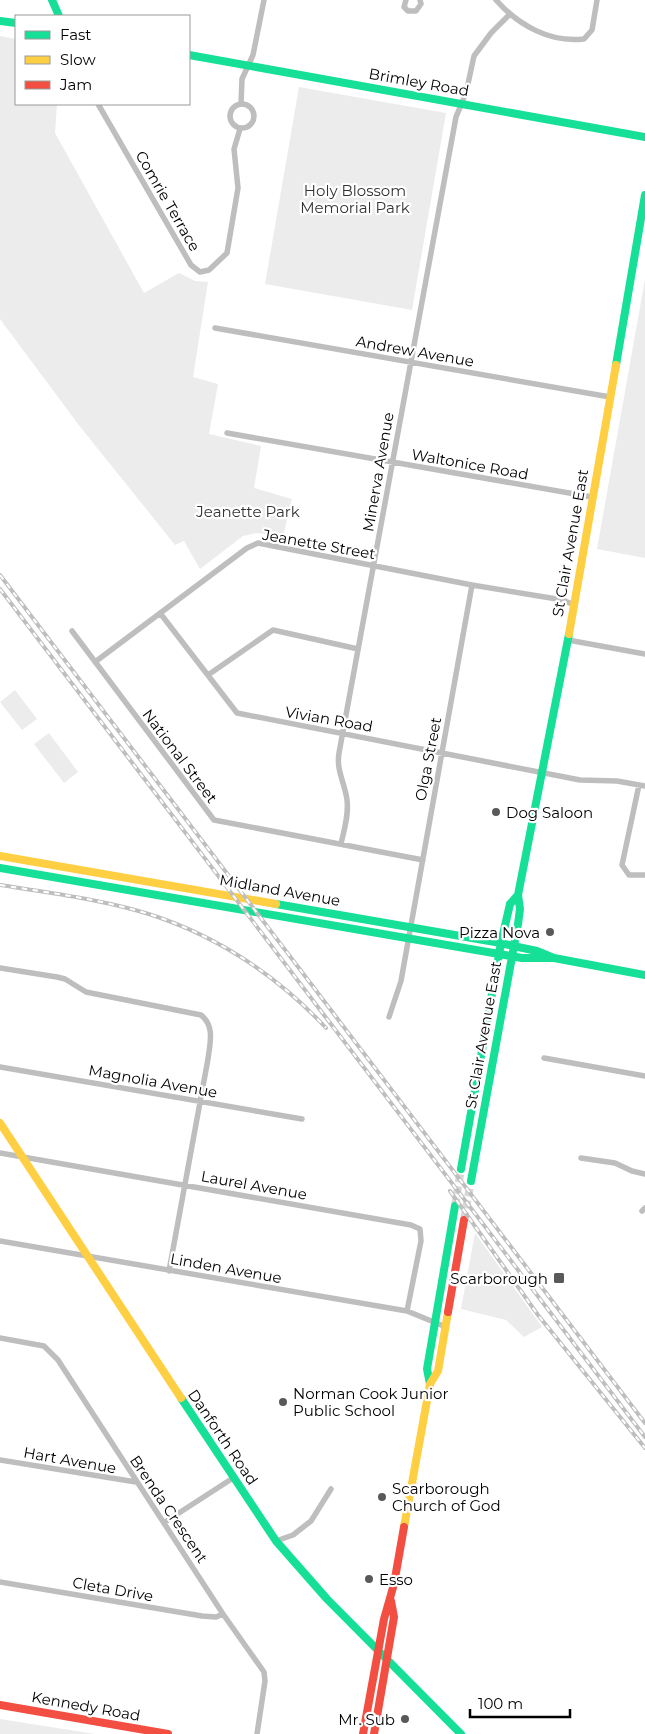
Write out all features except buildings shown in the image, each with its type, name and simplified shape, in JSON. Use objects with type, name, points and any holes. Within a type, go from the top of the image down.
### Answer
[{"type":"main road","points":[[52,0],[58,15]]},
{"type":"main road","points":[[0,20],[15,24]]},
{"type":"main road","name":"Brimley Road","points":[[190,55],[645,137]]},
{"type":"main road","name":"St Clair Avenue East","points":[[471,1181],[520,909],[518,895],[540,772],[568,640],[645,195]]},
{"type":"main road","name":"Midland Avenue","points":[[0,856],[501,943],[554,958],[645,975]]},
{"type":"main road","name":"Midland Avenue","points":[[0,868],[522,958],[554,958]]},
{"type":"main road","name":"St Clair Avenue East","points":[[461,1169],[501,943],[510,904],[518,895]]},
{"type":"main road","name":"Danforth Road","points":[[0,1123],[276,1541],[327,1599],[378,1648],[461,1734]]},
{"type":"main road","points":[[430,1384],[427,1369],[455,1206]]},
{"type":"main road","points":[[363,1734],[378,1648],[391,1598],[430,1384],[438,1371],[464,1220]]},
{"type":"main road","points":[[374,1734],[394,1617],[391,1598]]},
{"type":"main road","name":"Kennedy Road","points":[[0,1706],[168,1734]]},
{"type":"street","points":[[240,128],[232,124],[229,115],[233,107],[241,104],[242,79],[254,55],[264,0]]},
{"type":"street","points":[[406,0],[404,7],[408,11],[416,11],[421,4],[420,0]]},
{"type":"street","points":[[496,0],[520,23],[540,32],[576,40],[584,39],[592,30],[597,0]]},
{"type":"street","name":"Minerva Avenue","points":[[341,844],[347,814],[347,800],[338,768],[342,734],[456,117],[466,93],[471,66],[478,48],[510,15]]},
{"type":"street","name":"Comrie Terrace","points":[[99,105],[191,265],[200,272],[209,270],[227,253],[238,188],[234,150],[240,128],[249,127],[254,119],[253,110],[241,104]]},
{"type":"street","name":"Andrew Avenue","points":[[215,328],[610,397]]},
{"type":"street","name":"Waltonice Road","points":[[227,433],[592,498]]},
{"type":"street","name":"Jeanette Street","points":[[95,662],[255,544],[472,585],[563,600],[574,605]]},
{"type":"street","name":"Olga Street","points":[[389,1017],[401,981],[472,585]]},
{"type":"street","name":"Vivian Road","points":[[160,613],[237,713],[580,780],[616,781],[642,785]]},
{"type":"street","points":[[208,675],[273,630],[358,649]]},
{"type":"street","name":"National Street","points":[[72,631],[214,820],[423,860]]},
{"type":"street","points":[[568,640],[645,654]]},
{"type":"street","points":[[642,785],[622,865],[629,874],[645,875]]},
{"type":"street","points":[[0,968],[65,979],[86,992],[94,994],[202,1015],[210,1025],[211,1034],[169,1271]]},
{"type":"street","points":[[544,1058],[645,1076]]},
{"type":"street","name":"Magnolia Avenue","points":[[0,1067],[302,1119]]},
{"type":"street","name":"Laurel Avenue","points":[[0,1153],[419,1228],[420,1241],[407,1310]]},
{"type":"street","points":[[581,1158],[615,1163],[632,1171],[645,1174]]},
{"type":"street","name":"Linden Avenue","points":[[0,1241],[407,1310],[446,1327]]},
{"type":"street","name":"Brenda Crescent","points":[[0,1338],[38,1344],[50,1350],[136,1482],[165,1522],[223,1614],[264,1672],[266,1681],[257,1734]]},
{"type":"street","name":"Hart Avenue","points":[[0,1460],[136,1482]]},
{"type":"street","points":[[165,1522],[233,1478]]},
{"type":"street","points":[[276,1541],[293,1535],[311,1521],[331,1489]]},
{"type":"street","name":"Cleta Drive","points":[[0,1582],[202,1616],[216,1617],[223,1614]]},
{"type":"green space","name":"Jeanette Park","points":[[0,36],[15,39],[15,105],[57,105],[55,133],[144,293],[179,273],[195,281],[208,282],[193,377],[218,384],[209,434],[261,446],[254,488],[292,499],[283,536],[257,533],[243,536],[200,569],[184,541],[175,545],[78,424],[0,319]]},
{"type":"green space","name":"Holy Blossom Memorial Park","points":[[299,87],[446,113],[412,310],[265,284]]},
{"type":"green space","points":[[645,279],[645,558],[597,549]]},
{"type":"green space","points":[[15,690],[37,719],[22,730],[0,702]]},
{"type":"green space","points":[[49,733],[78,772],[64,783],[34,744]]},
{"type":"green space","points":[[475,1233],[542,1327],[524,1337],[506,1320],[461,1309]]},
{"type":"green space","points":[[0,1719],[95,1734],[0,1734]]},
{"type":"tunnel","points":[[455,1206],[461,1169]]},
{"type":"tunnel","points":[[464,1220],[471,1181]]},
{"type":"railway","points":[[0,575],[645,1423]]},
{"type":"railway","points":[[0,589],[645,1437]]},
{"type":"railway","points":[[0,885],[102,902],[135,910],[188,929],[214,941],[262,971],[306,1008],[326,1028]]},
{"type":"railway","points":[[450,1191],[538,1315],[645,1448]]},
{"type":"traffic: fast","points":[[52,0],[59,15]]},
{"type":"traffic: fast","points":[[0,21],[15,23]]},
{"type":"traffic: fast","points":[[190,55],[645,137]]},
{"type":"traffic: fast","points":[[616,365],[645,195]]},
{"type":"traffic: fast","points":[[471,1181],[518,924],[520,909],[518,895],[569,634]]},
{"type":"traffic: fast","points":[[0,868],[522,958],[553,958]]},
{"type":"traffic: fast","points":[[461,1169],[501,943],[510,904],[518,895]]},
{"type":"traffic: fast","points":[[276,904],[495,942],[537,951],[554,958],[645,975]]},
{"type":"traffic: fast","points":[[430,1384],[427,1369],[455,1206]]},
{"type":"traffic: fast","points":[[181,1398],[276,1541],[327,1599],[461,1734]]},
{"type":"traffic: slow","points":[[569,634],[616,365]]},
{"type":"traffic: slow","points":[[0,856],[276,904]]},
{"type":"traffic: slow","points":[[0,1123],[181,1398]]},
{"type":"traffic: slow","points":[[404,1527],[430,1384],[438,1371],[448,1312]]},
{"type":"traffic: jam","points":[[448,1312],[464,1220]]},
{"type":"traffic: jam","points":[[363,1734],[384,1619],[394,1584],[404,1527]]},
{"type":"traffic: jam","points":[[374,1734],[394,1617],[391,1601]]},
{"type":"traffic: jam","points":[[0,1705],[168,1734]]},
{"type":"place","name":"Dog Saloon","points":[[496,812]]},
{"type":"place","name":"Pizza Nova","points":[[550,932]]},
{"type":"place","name":"Scarborough","points":[[559,1278]]},
{"type":"place","name":"Norman Cook Junior Public School","points":[[283,1402]]},
{"type":"place","name":"Scarborough Church of God","points":[[382,1497]]},
{"type":"place","name":"Esso","points":[[369,1579]]},
{"type":"place","name":"Mr. Sub","points":[[405,1719]]}]
